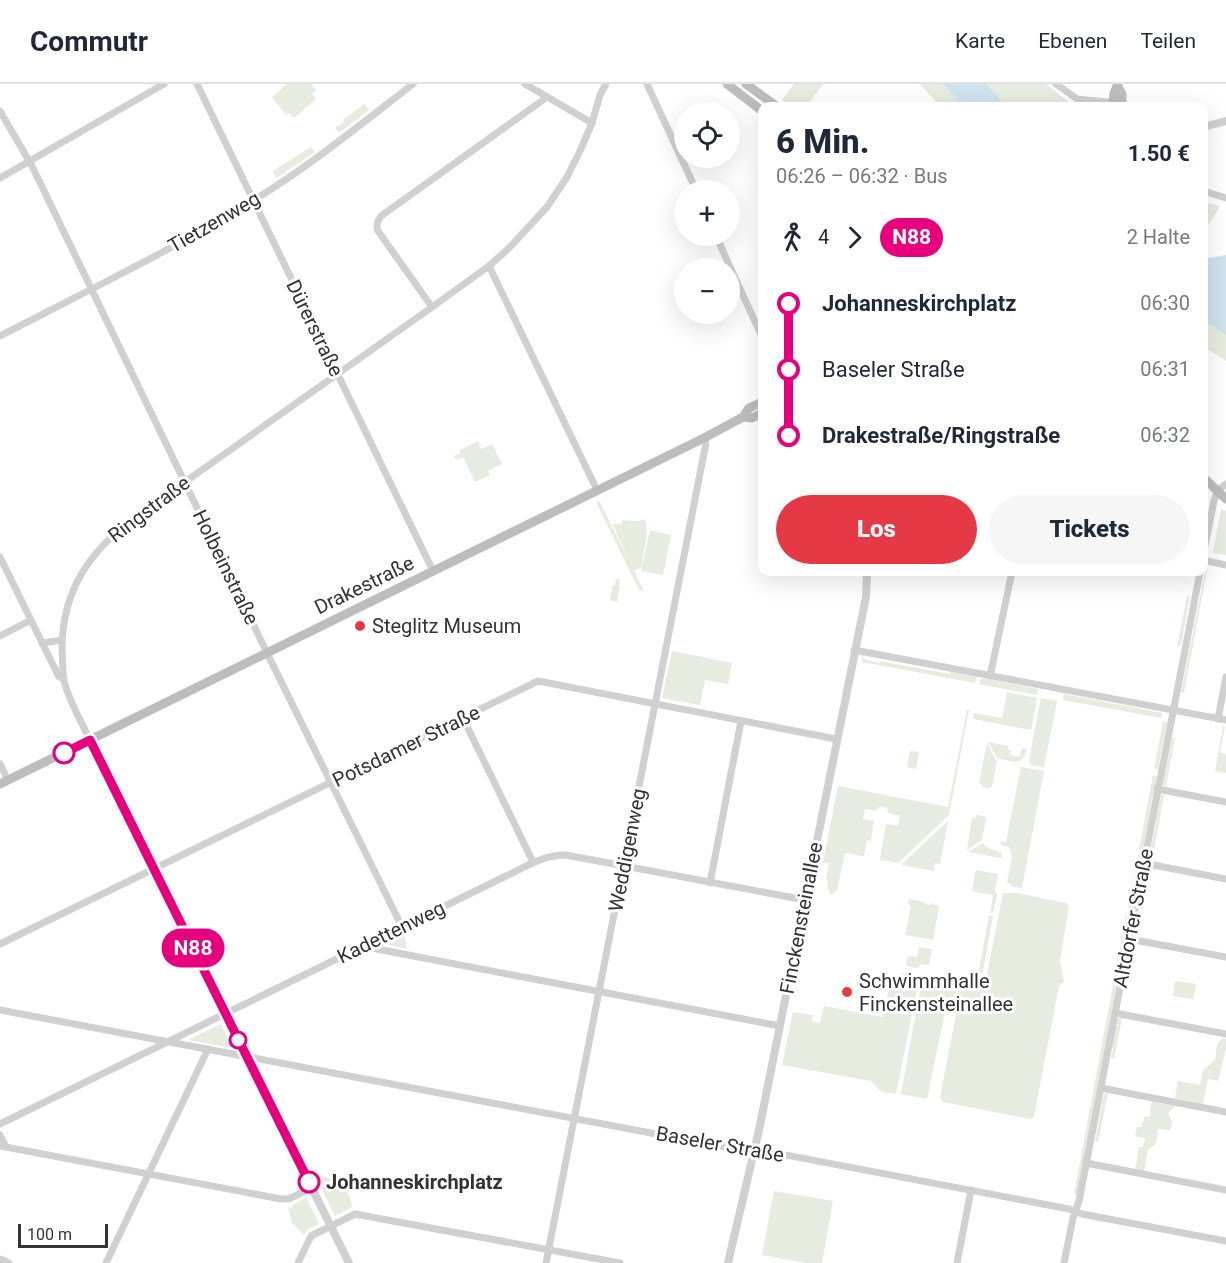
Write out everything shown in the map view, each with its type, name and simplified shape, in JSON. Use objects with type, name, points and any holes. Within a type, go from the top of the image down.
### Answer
[{"type":"main road","points":[[727,84],[758,108]]},
{"type":"main road","points":[[746,84],[771,102]]},
{"type":"main road","points":[[1118,85],[1122,94],[1119,102]]},
{"type":"main road","name":"Drakestraße","points":[[4,782],[704,438],[743,417],[749,408],[758,404]]},
{"type":"main road","name":"Drakestraße","points":[[743,417],[752,418],[758,415]]},
{"type":"main road","points":[[1208,482],[1226,499]]},
{"type":"street","points":[[0,178],[165,84]]},
{"type":"street","name":"Dürerstraße","points":[[197,84],[433,572]]},
{"type":"street","name":"Tietzenweg","points":[[0,336],[91,290],[254,200],[318,157],[401,90],[413,84]]},
{"type":"street","points":[[525,84],[592,123]]},
{"type":"street","name":"Ringstraße","points":[[349,1263],[67,690],[62,640],[68,605],[77,582],[91,559],[115,533],[489,266],[523,235],[547,207],[567,177],[592,123],[600,95],[606,84]]},
{"type":"street","points":[[647,84],[691,180]]},
{"type":"street","points":[[1056,84],[1077,99],[1098,102]]},
{"type":"street","points":[[432,307],[378,231],[377,221],[543,100],[545,96]]},
{"type":"street","name":"Holbeinstraße","points":[[0,111],[30,161],[402,927]]},
{"type":"street","points":[[1208,126],[1226,121]]},
{"type":"street","points":[[1208,193],[1226,198]]},
{"type":"street","points":[[721,246],[758,328]]},
{"type":"street","points":[[489,266],[597,490]]},
{"type":"street","name":"Weddigenweg","points":[[546,1263],[706,444],[704,438]]},
{"type":"street","points":[[1208,530],[1217,491],[1226,484]]},
{"type":"street","points":[[0,557],[59,677],[64,678]]},
{"type":"street","points":[[1208,561],[1226,565]]},
{"type":"street","name":"Finckensteinallee","points":[[728,1263],[780,1026],[866,597],[866,576]]},
{"type":"street","points":[[990,676],[1011,576]]},
{"type":"street","name":"Altdorfer Straße","points":[[1064,1263],[1079,1201],[1199,576]]},
{"type":"street","points":[[0,636],[31,620]]},
{"type":"street","points":[[42,643],[62,640]]},
{"type":"street","points":[[854,650],[1222,720],[1226,677]]},
{"type":"street","name":"Potsdamer Straße","points":[[0,944],[540,681],[837,739]]},
{"type":"street","points":[[463,718],[533,862]]},
{"type":"street","points":[[710,882],[741,721]]},
{"type":"street","points":[[0,764],[4,782]]},
{"type":"street","points":[[1157,789],[1226,802]]},
{"type":"street","name":"Kadettenweg","points":[[0,1124],[547,857],[562,855],[805,900]]},
{"type":"street","points":[[1143,863],[1226,879]]},
{"type":"street","points":[[1129,939],[1226,957]]},
{"type":"street","points":[[369,944],[372,948],[780,1026]]},
{"type":"street","name":"Baseler Straße","points":[[0,1010],[746,1151],[754,1149],[1226,1241]]},
{"type":"street","points":[[1115,1013],[1226,1034]]},
{"type":"street","points":[[106,1263],[208,1049]]},
{"type":"street","points":[[1101,1088],[1226,1112]]},
{"type":"street","points":[[0,1135],[3,1146],[281,1199],[288,1199],[312,1188]]},
{"type":"street","points":[[1086,1163],[1226,1190]]},
{"type":"street","points":[[957,1263],[971,1190]]},
{"type":"street","points":[[298,1263],[311,1236],[355,1214],[620,1263]]},
{"type":"street","points":[[0,1258],[9,1263]]},
{"type":"shaded area","points":[[287,84],[311,84],[316,90],[312,94],[316,99],[294,118],[289,113],[286,115],[272,97]]},
{"type":"shaded area","points":[[794,84],[823,84],[810,102],[785,102],[782,100]]},
{"type":"shaded area","points":[[920,84],[943,84],[959,102],[936,102]]},
{"type":"shaded area","points":[[986,84],[1046,84],[1069,102],[1002,102]]},
{"type":"shaded area","points":[[364,104],[369,110],[339,133],[335,128]]},
{"type":"shaded area","points":[[311,147],[315,152],[276,178],[273,171]]},
{"type":"shaded area","points":[[1208,203],[1220,206],[1208,226]]},
{"type":"shaded area","points":[[1208,323],[1226,335],[1226,361],[1208,349]]},
{"type":"shaded area","points":[[478,441],[481,449],[492,444],[502,464],[488,471],[490,475],[475,482],[463,457],[456,460],[454,456],[460,453],[460,450]]},
{"type":"shaded area","points":[[599,500],[631,565],[613,525],[621,524],[623,520],[643,519],[646,523],[647,534],[641,568],[634,571],[644,591],[639,590],[596,502]]},
{"type":"shaded area","points":[[1221,509],[1226,511],[1226,555],[1213,553]]},
{"type":"shaded area","points":[[650,530],[671,535],[663,575],[641,571]]},
{"type":"shaded area","points":[[1204,576],[1206,576],[1184,693],[1181,692]]},
{"type":"shaded area","points":[[616,579],[620,579],[617,602],[610,600]]},
{"type":"shaded area","points":[[1187,596],[1190,596],[1181,645],[1177,646]]},
{"type":"shaded area","points":[[672,651],[732,663],[728,684],[705,680],[700,705],[662,698]]},
{"type":"shaded area","points":[[863,656],[866,660],[879,663],[880,661],[976,677],[975,683],[862,662]]},
{"type":"shaded area","points":[[981,678],[1038,689],[1037,695],[979,684]]},
{"type":"shaded area","points":[[1007,692],[1037,698],[1031,730],[973,719],[974,713],[1002,718]]},
{"type":"shaded area","points":[[1064,694],[1162,713],[1161,718],[1063,700]]},
{"type":"shaded area","points":[[1041,698],[1057,701],[1044,767],[1031,765],[1029,760]]},
{"type":"shaded area","points":[[967,710],[969,710],[949,815],[898,863],[880,860],[886,824],[898,826],[900,816],[888,813],[883,806],[876,811],[865,809],[863,819],[874,821],[871,841],[867,840],[864,856],[845,853],[837,890],[829,894],[830,890],[827,889],[828,881],[826,880],[829,863],[823,862],[838,786],[948,807]]},
{"type":"shaded area","points":[[1163,722],[1167,722],[1158,769],[1154,769]]},
{"type":"shaded area","points":[[1223,726],[1225,727],[1220,753],[1226,754],[1226,773],[1215,771]]},
{"type":"shaded area","points":[[1172,738],[1175,738],[1166,787],[1163,785]]},
{"type":"shaded area","points":[[988,742],[1008,746],[1008,750],[1011,750],[1010,755],[1019,757],[1022,748],[1027,749],[1022,759],[1016,762],[997,758]]},
{"type":"shaded area","points":[[987,743],[997,762],[992,786],[989,788],[982,787],[979,783]]},
{"type":"shaded area","points":[[910,751],[919,752],[916,769],[907,767]]},
{"type":"shaded area","points":[[1021,767],[1044,771],[1022,888],[1013,887],[1007,882],[1012,857],[1009,847],[1001,845],[1001,841],[1006,842]]},
{"type":"shaded area","points":[[1153,775],[1157,776],[1132,907],[1128,908]]},
{"type":"shaded area","points":[[1161,795],[1164,795],[1152,862],[1149,860]]},
{"type":"shaded area","points":[[976,815],[984,816],[986,819],[982,840],[967,850],[972,818],[976,818]]},
{"type":"shaded area","points":[[948,821],[940,864],[935,863],[934,871],[901,865]]},
{"type":"shaded area","points":[[983,843],[1002,853],[1001,858],[968,852]]},
{"type":"shaded area","points":[[1150,869],[1143,909],[1139,909],[1147,870]]},
{"type":"shaded area","points":[[976,870],[998,874],[993,913],[990,913],[993,895],[972,891]]},
{"type":"shaded area","points":[[1003,893],[1017,893],[1066,903],[1069,906],[1060,961],[1064,982],[1059,986],[1034,1116],[1030,1119],[943,1102],[940,1097],[959,999],[948,997],[927,1099],[901,1094],[922,980],[924,978],[936,980],[939,985],[963,990],[967,986],[984,989]]},
{"type":"shaded area","points":[[909,899],[939,906],[933,940],[905,935],[911,906],[908,904]]},
{"type":"shaded area","points":[[989,915],[993,916],[983,971],[978,975]]},
{"type":"shaded area","points":[[1126,915],[1130,917],[1077,1196],[1074,1194]]},
{"type":"shaded area","points":[[404,934],[407,949],[385,944],[385,943]]},
{"type":"shaded area","points":[[919,947],[932,949],[929,965],[921,964],[917,968],[906,966],[907,957],[917,957]]},
{"type":"shaded area","points":[[902,973],[918,976],[919,979],[896,1094],[882,1092],[871,1081],[782,1065],[793,1012],[813,1015],[812,1021],[820,1023],[824,1006],[883,1017],[890,983],[898,984]]},
{"type":"shaded area","points":[[1175,981],[1196,984],[1193,999],[1173,996]]},
{"type":"shaded area","points":[[1122,1018],[1114,1059],[1111,1058],[1113,1048],[1111,1046],[1118,1019]]},
{"type":"shaded area","points":[[221,1024],[232,1048],[188,1040]]},
{"type":"shaded area","points":[[1222,1038],[1226,1039],[1226,1048],[1218,1081],[1208,1079],[1203,1104],[1175,1098],[1178,1081],[1200,1085],[1203,1070],[1215,1060],[1217,1045]]},
{"type":"shaded area","points":[[1108,1093],[1098,1142],[1095,1141],[1104,1094]]},
{"type":"shaded area","points":[[1152,1102],[1175,1106],[1168,1113],[1172,1121],[1170,1130],[1158,1129],[1156,1144],[1148,1149],[1143,1172],[1135,1171],[1139,1147],[1143,1147],[1145,1138],[1135,1136],[1137,1127],[1141,1127],[1145,1116],[1149,1117]]},
{"type":"shaded area","points":[[316,1177],[329,1178],[340,1185],[348,1195],[352,1207],[335,1216]]},
{"type":"shaded area","points":[[774,1191],[833,1201],[822,1263],[806,1263],[762,1255]]},
{"type":"shaded area","points":[[306,1198],[319,1224],[308,1229],[304,1235],[292,1223],[288,1207],[291,1208]]},
{"type":"water","points":[[943,84],[986,84],[1002,102],[959,102]]},
{"type":"water","points":[[1226,255],[1226,335],[1208,323],[1208,258]]},
{"type":"bus line","name":"N88","points":[[64,753],[90,740],[309,1182]]},
{"type":"place","name":"Steglitz Museum","points":[[360,626]]},
{"type":"place","name":"Schwimmhalle Finckensteinallee","points":[[847,992]]},
{"type":"place","name":"Johanneskirchplatz","points":[[309,1182]]}]
